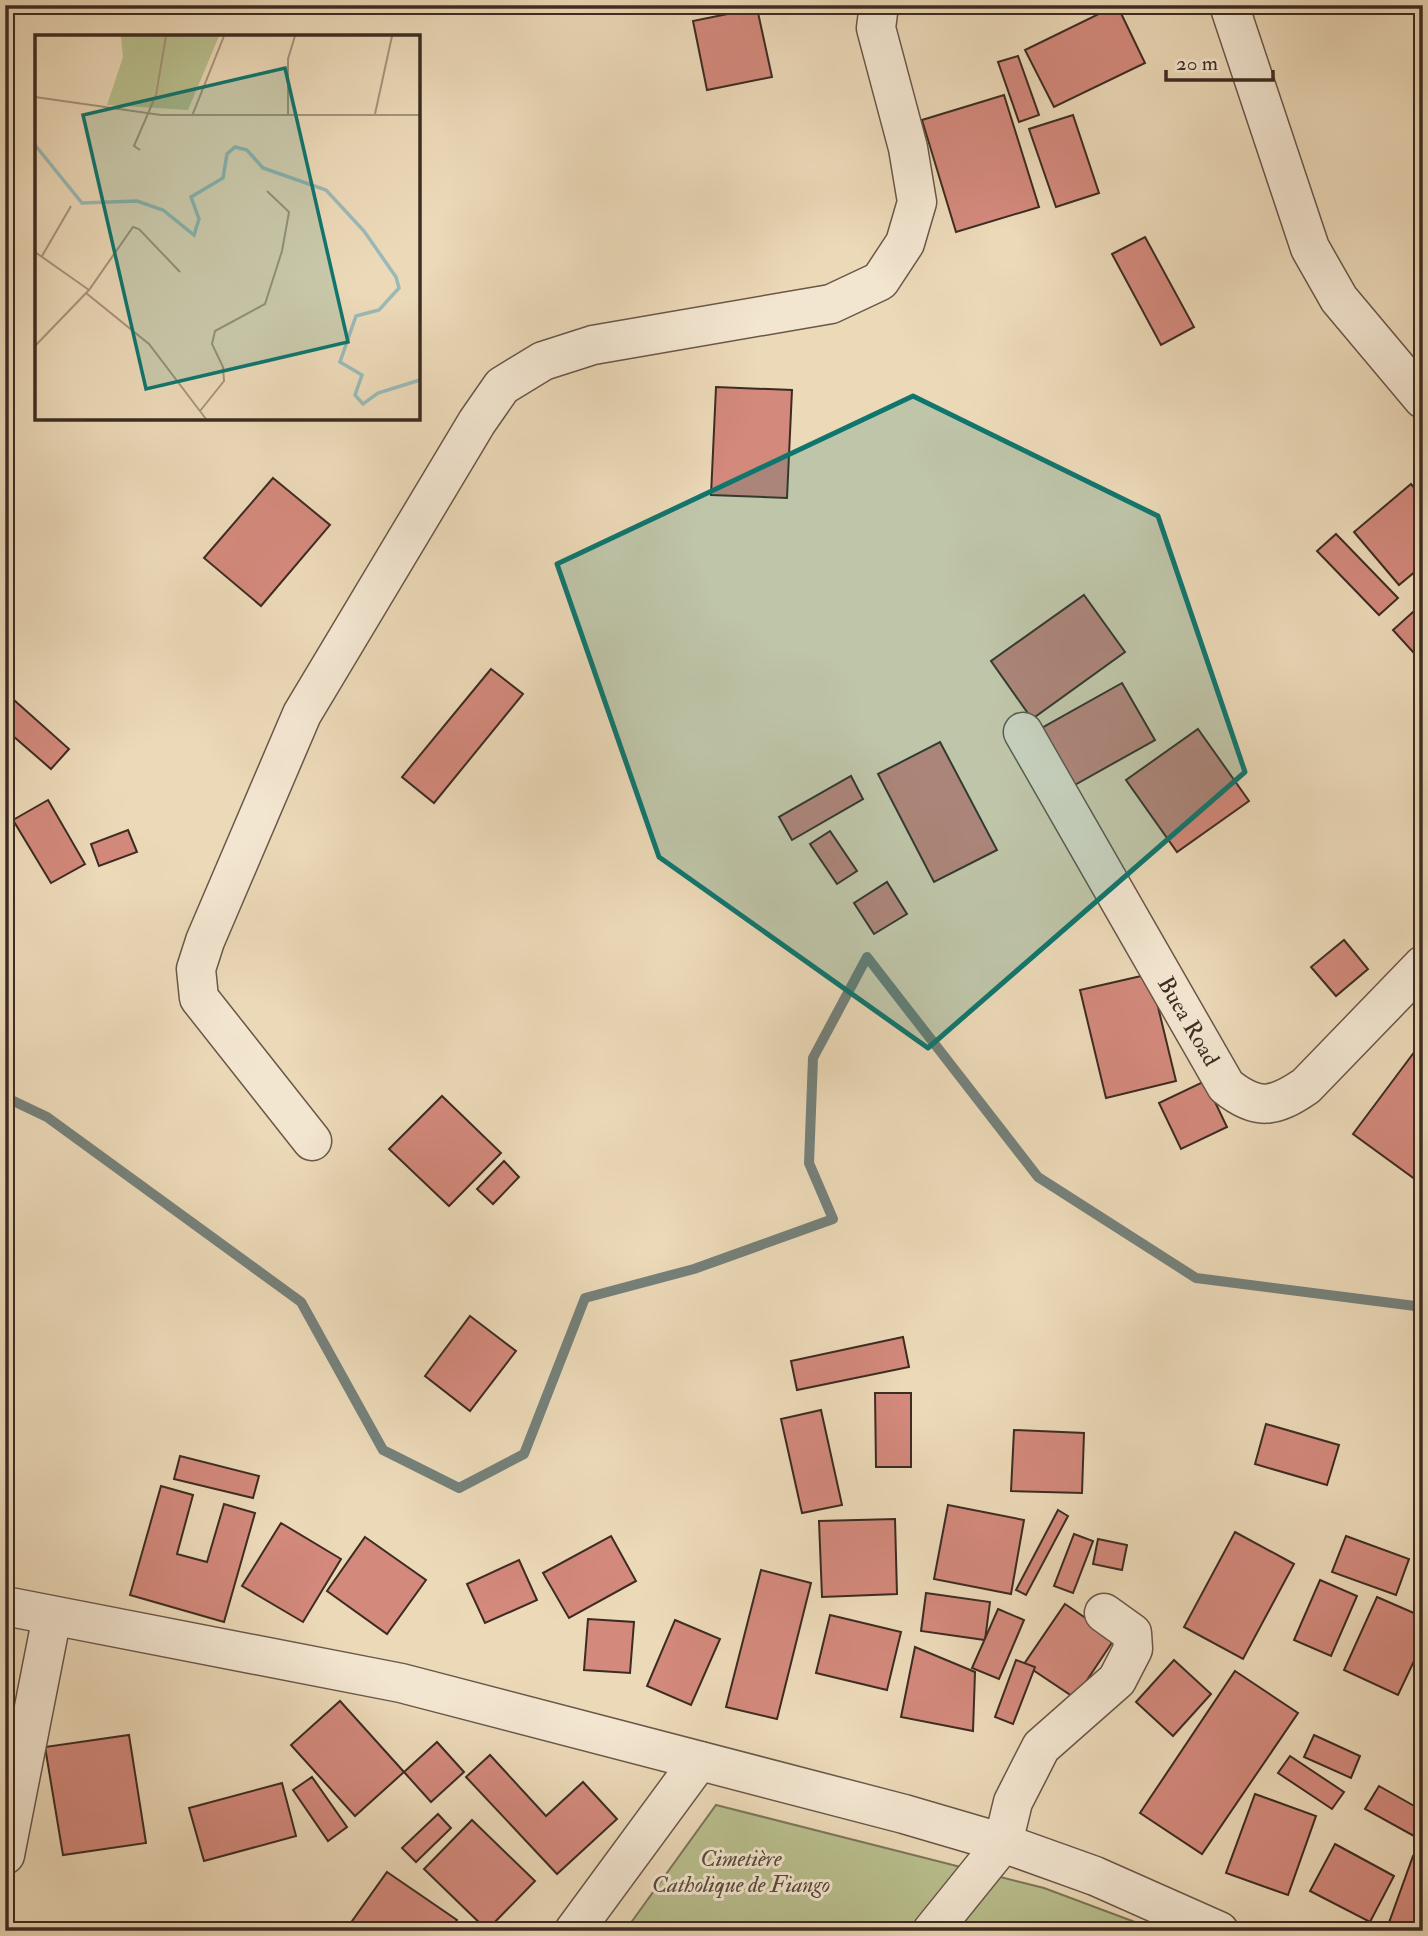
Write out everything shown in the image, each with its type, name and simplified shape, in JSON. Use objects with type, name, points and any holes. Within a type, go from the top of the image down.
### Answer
[{"type":"street","points":[[312,1141],[199,998],[196,969],[205,941],[302,714],[477,422],[502,386],[543,361],[593,345],[831,304],[880,281],[905,243],[916,202],[908,148],[876,28],[879,5]]},
{"type":"street","points":[[1229,5],[1310,248],[1339,299],[1423,399]]},
{"type":"street","name":"Buea Road","points":[[1023,732],[1226,1086],[1244,1100],[1268,1105],[1286,1100],[1306,1086],[1423,965]]},
{"type":"street","points":[[5,1606],[401,1683],[699,1761],[1003,1843],[1095,1876],[1219,1931]]},
{"type":"street","points":[[932,1931],[1003,1843],[1013,1802],[1041,1747],[1117,1680],[1133,1649],[1132,1633],[1104,1614]]},
{"type":"street","points":[[5,1855],[52,1616]]},
{"type":"street","points":[[574,1931],[699,1761]]},
{"type":"highlighted area","points":[[913,396],[1158,516],[1245,772],[928,1048],[659,857],[557,564]]},
{"type":"green space","name":"Cimetière Catholique de Fiango","points":[[716,1805],[1044,1888],[1159,1931],[625,1931]]},
{"type":"building","points":[[1117,5],[1145,63],[1054,107],[1025,50]]},
{"type":"building","points":[[757,8],[772,77],[707,90],[693,21]]},
{"type":"building","points":[[1018,56],[1039,115],[1019,122],[998,62]]},
{"type":"building","points":[[1004,95],[1039,207],[956,232],[922,120]]},
{"type":"building","points":[[1073,115],[1099,193],[1056,207],[1029,129]]},
{"type":"building","points":[[1145,237],[1194,327],[1161,345],[1112,254]]},
{"type":"building","points":[[716,387],[792,390],[787,498],[711,495]]},
{"type":"building","points":[[273,478],[330,525],[261,606],[204,558]]},
{"type":"building","points":[[1411,484],[1423,498],[1423,565],[1399,585],[1354,532]]},
{"type":"building","points":[[1336,534],[1398,598],[1379,615],[1317,551]]},
{"type":"building","points":[[1084,595],[1125,652],[1032,719],[991,661]]},
{"type":"building","points":[[1423,603],[1423,663],[1393,630]]},
{"type":"building","points":[[491,669],[523,694],[434,803],[402,777]]},
{"type":"building","points":[[1122,683],[1155,740],[1073,786],[1040,729]]},
{"type":"building","points":[[5,692],[69,749],[51,769],[5,729]]},
{"type":"building","points":[[1198,729],[1249,801],[1177,852],[1126,780]]},
{"type":"building","points":[[940,742],[997,850],[934,882],[878,774]]},
{"type":"building","points":[[851,776],[863,799],[792,840],[779,817]]},
{"type":"building","points":[[48,800],[85,864],[51,883],[13,820]]},
{"type":"building","points":[[128,830],[137,852],[99,866],[91,844]]},
{"type":"building","points":[[830,831],[857,871],[837,884],[810,844]]},
{"type":"building","points":[[887,882],[907,914],[874,934],[854,903]]},
{"type":"building","points":[[1344,940],[1368,969],[1336,996],[1311,967]]},
{"type":"building","points":[[1150,974],[1176,1081],[1106,1098],[1080,990]]},
{"type":"building","points":[[1418,1047],[1423,1050],[1423,1185],[1353,1134]]},
{"type":"building","points":[[1205,1081],[1227,1127],[1181,1149],[1159,1103]]},
{"type":"building","points":[[442,1096],[501,1153],[449,1206],[389,1149]]},
{"type":"building","points":[[504,1161],[519,1177],[493,1204],[477,1189]]},
{"type":"building","points":[[470,1316],[516,1351],[470,1411],[425,1376]]},
{"type":"building","points":[[903,1337],[909,1367],[797,1390],[791,1361]]},
{"type":"building","points":[[875,1393],[911,1393],[911,1467],[876,1467]]},
{"type":"building","points":[[821,1410],[842,1505],[802,1513],[781,1419]]},
{"type":"building","points":[[1266,1424],[1339,1445],[1327,1485],[1255,1464]]},
{"type":"building","points":[[1014,1430],[1084,1433],[1082,1493],[1011,1491]]},
{"type":"building","points":[[180,1456],[259,1476],[253,1498],[174,1479]]},
{"type":"building","points":[[161,1486],[193,1495],[177,1554],[207,1562],[224,1504],[255,1513],[224,1622],[130,1595]]},
{"type":"building","points":[[948,1505],[1024,1520],[1011,1594],[934,1579]]},
{"type":"building","points":[[1058,1510],[1068,1516],[1026,1595],[1016,1590]]},
{"type":"building","points":[[895,1519],[897,1594],[822,1597],[819,1521]]},
{"type":"building","points":[[281,1523],[341,1559],[303,1622],[242,1586]]},
{"type":"building","points":[[1235,1532],[1294,1564],[1243,1659],[1184,1627]]},
{"type":"building","points":[[1074,1534],[1093,1541],[1073,1593],[1054,1586]]},
{"type":"building","points":[[611,1536],[636,1581],[569,1618],[543,1573]]},
{"type":"building","points":[[1346,1536],[1409,1559],[1396,1595],[1332,1572]]},
{"type":"building","points":[[365,1537],[426,1580],[387,1634],[327,1591]]},
{"type":"building","points":[[1098,1539],[1127,1545],[1122,1570],[1093,1564]]},
{"type":"building","points":[[519,1560],[537,1600],[485,1623],[467,1584]]},
{"type":"building","points":[[761,1570],[811,1583],[777,1719],[726,1707]]},
{"type":"building","points":[[1320,1580],[1357,1596],[1331,1656],[1294,1640]]},
{"type":"building","points":[[926,1593],[990,1602],[985,1640],[921,1631]]},
{"type":"building","points":[[1377,1597],[1423,1617],[1423,1642],[1398,1695],[1344,1670]]},
{"type":"building","points":[[1065,1604],[1115,1638],[1075,1698],[1024,1664]]},
{"type":"building","points":[[998,1609],[1024,1620],[999,1679],[972,1668]]},
{"type":"building","points":[[830,1615],[901,1632],[887,1690],[816,1673]]},
{"type":"building","points":[[588,1619],[634,1622],[630,1673],[584,1670]]},
{"type":"building","points":[[675,1620],[720,1639],[691,1705],[647,1686]]},
{"type":"building","points":[[915,1647],[975,1672],[973,1731],[901,1717]]},
{"type":"building","points":[[1016,1660],[1035,1667],[1013,1724],[995,1717]]},
{"type":"building","points":[[1174,1660],[1211,1694],[1173,1736],[1136,1702]]},
{"type":"building","points":[[1235,1671],[1298,1713],[1202,1854],[1140,1813]]},
{"type":"building","points":[[340,1701],[404,1772],[355,1816],[291,1745]]},
{"type":"building","points":[[129,1735],[146,1843],[63,1855],[45,1747]]},
{"type":"building","points":[[1314,1735],[1360,1756],[1351,1778],[1304,1757]]},
{"type":"building","points":[[437,1742],[464,1772],[431,1802],[404,1772]]},
{"type":"building","points":[[490,1755],[546,1816],[583,1782],[617,1819],[557,1874],[466,1777]]},
{"type":"building","points":[[1290,1756],[1344,1792],[1332,1809],[1278,1773]]},
{"type":"building","points":[[312,1777],[347,1827],[328,1841],[293,1790]]},
{"type":"building","points":[[282,1783],[296,1836],[204,1861],[189,1808]]},
{"type":"building","points":[[1379,1786],[1423,1811],[1423,1841],[1365,1809]]},
{"type":"building","points":[[1255,1794],[1316,1816],[1288,1895],[1226,1873]]},
{"type":"building","points":[[438,1814],[451,1828],[416,1862],[402,1848]]},
{"type":"building","points":[[472,1820],[535,1881],[487,1930],[424,1869]]},
{"type":"building","points":[[1335,1844],[1394,1876],[1370,1922],[1310,1891]]},
{"type":"building","points":[[1413,1856],[1423,1859],[1423,1931],[1386,1931]]},
{"type":"building","points":[[387,1872],[457,1920],[449,1931],[345,1931]]},
{"type":"waterway","points":[[5,1097],[47,1117],[301,1302],[383,1450],[459,1488],[524,1454],[585,1298],[694,1269],[833,1219],[809,1163],[813,1058],[867,957],[1038,1177],[1196,1278],[1423,1307]]}]
